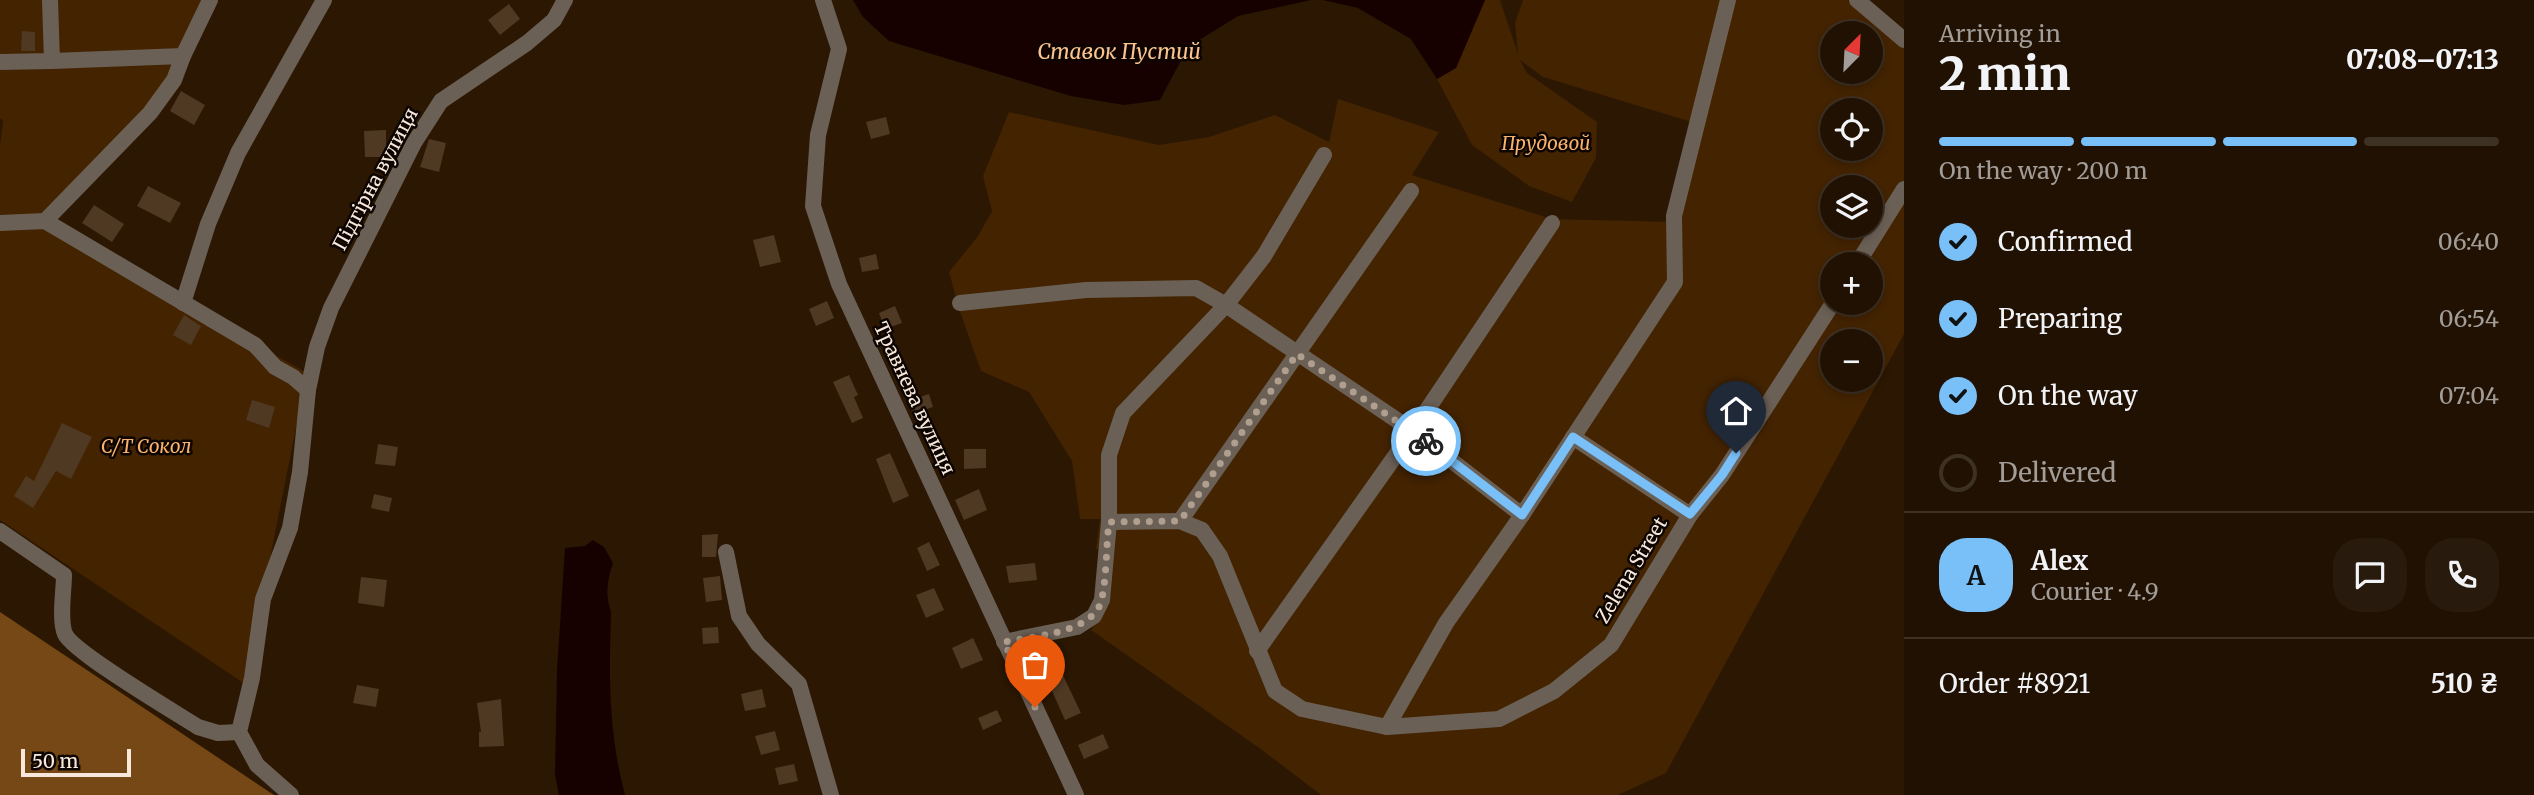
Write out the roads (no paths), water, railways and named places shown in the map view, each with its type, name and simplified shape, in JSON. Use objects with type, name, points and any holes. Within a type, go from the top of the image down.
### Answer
[{"type":"street","points":[[50,0],[52,61]]},
{"type":"street","points":[[45,221],[150,113],[174,80],[211,0]]},
{"type":"street","points":[[183,303],[208,224],[238,153],[324,0]]},
{"type":"street","name":"Підгірна вулиця","points":[[239,732],[252,678],[262,599],[290,528],[300,472],[308,390],[317,347],[331,308],[414,143],[441,101],[536,35],[554,20],[565,0]]},
{"type":"street","name":"Травнева вулиця","points":[[823,0],[839,49],[818,135],[813,205],[839,284],[1076,795]]},
{"type":"street","points":[[1387,727],[1446,623],[1522,515],[1675,282],[1674,216],[1728,0]]},
{"type":"street","points":[[1857,0],[1904,40]]},
{"type":"street","points":[[0,62],[183,56]]},
{"type":"street","points":[[1004,642],[1077,627],[1094,617],[1102,600],[1109,522],[1109,455],[1123,413],[1226,305],[1264,256],[1324,155]]},
{"type":"street","points":[[1865,252],[1904,189]]},
{"type":"street","points":[[1109,522],[1180,521],[1411,191]]},
{"type":"street","points":[[0,223],[45,221],[255,345],[275,367],[308,390]]},
{"type":"street","points":[[1257,651],[1413,431],[1552,223]]},
{"type":"street","points":[[960,303],[1086,290],[1196,288],[1226,305],[1413,431],[1522,515]]},
{"type":"street","name":"Zelena Street","points":[[1180,521],[1202,530],[1220,556],[1275,691],[1302,709],[1387,727],[1499,719],[1554,691],[1611,645],[1690,514],[1722,475],[1825,315]]},
{"type":"street","points":[[1573,437],[1690,514]]},
{"type":"street","points":[[0,531],[64,575],[65,635],[84,654],[198,727],[218,733],[239,732],[257,765],[291,795]]},
{"type":"street","points":[[726,552],[739,616],[758,644],[799,684],[831,795]]},
{"type":"water","name":"Ставок Пустий","points":[[853,0],[1311,0],[1238,16],[1188,47],[1160,100],[1124,105],[1071,96],[889,41],[863,17]]},
{"type":"water","points":[[1323,0],[1485,0],[1456,68],[1437,79],[1411,39],[1358,8]]},
{"type":"water","points":[[593,540],[604,547],[613,563],[608,588],[611,612],[611,704],[615,748],[625,795],[559,795],[555,775],[557,671],[565,548],[585,546]]},
{"type":"park label","name":"Прудовой","points":[[1546,143]]},
{"type":"park label","name":"С/Т Сокол","points":[[146,446]]}]
